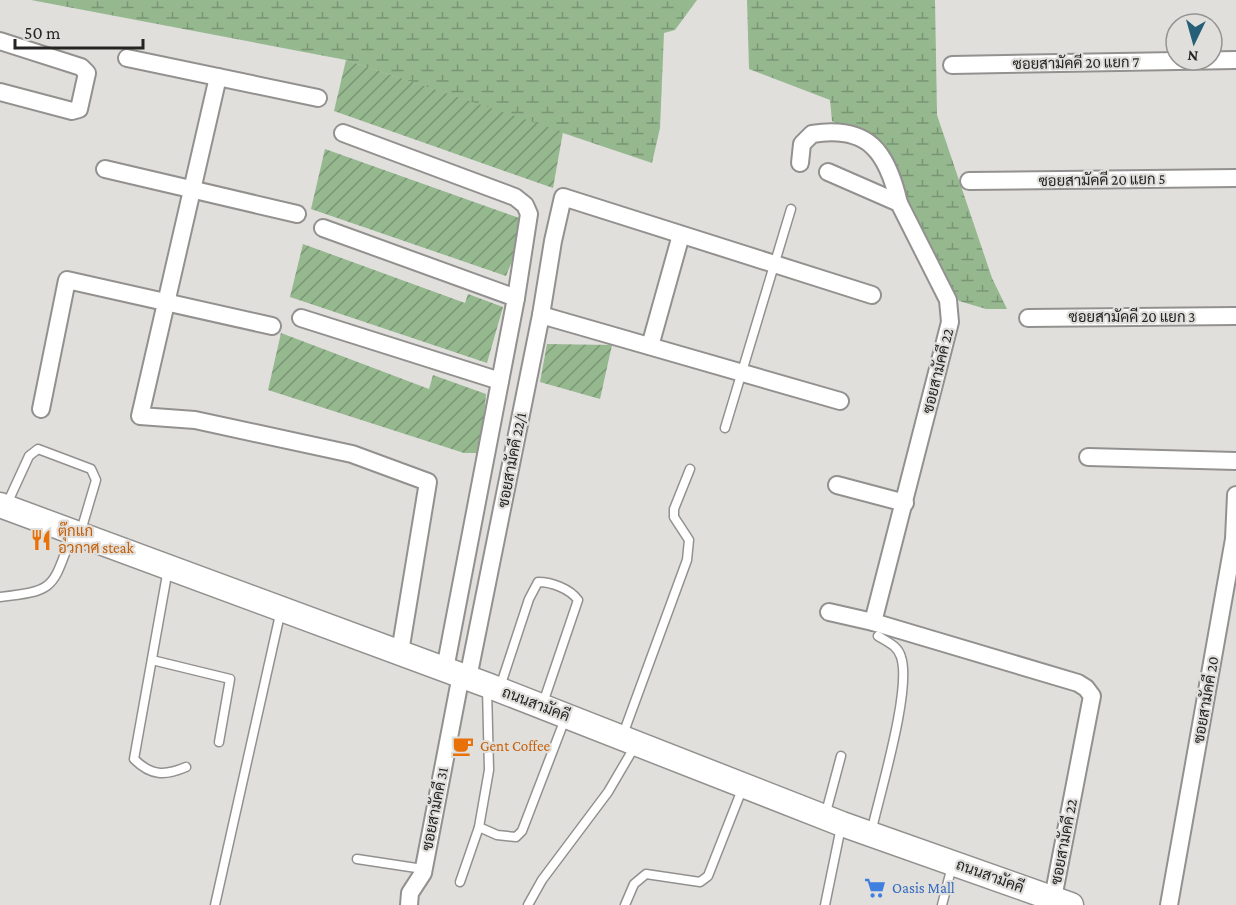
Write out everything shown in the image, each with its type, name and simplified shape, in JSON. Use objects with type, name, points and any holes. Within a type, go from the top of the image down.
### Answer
[{"type":"main road","name":"ถนนสามัคคี","points":[[3,506],[472,679],[870,834],[953,863],[1016,896],[1062,902]]},
{"type":"street","points":[[0,41],[81,67],[87,73],[79,109],[72,111],[0,92]]},
{"type":"street","points":[[127,58],[318,99]]},
{"type":"street","name":"ซอยสามัคคี 20 แยก 7","points":[[952,65],[1236,60]]},
{"type":"street","points":[[218,77],[140,416],[195,420],[352,454],[428,482],[400,652]]},
{"type":"street","name":"ซอยสามัคคี 22","points":[[800,163],[802,144],[812,134],[839,131],[863,139],[879,151],[886,162],[899,203],[948,300],[951,322],[876,629]]},
{"type":"street","points":[[343,132],[515,197],[525,205],[529,214],[500,381],[472,679]]},
{"type":"street","points":[[105,169],[297,214]]},
{"type":"street","points":[[828,171],[899,203]]},
{"type":"street","name":"ซอยสามัคคี 20 แยก 5","points":[[969,181],[1236,178]]},
{"type":"street","name":"ซอยสามัคคี 22/1","points":[[472,679],[553,241],[564,197],[681,235]]},
{"type":"street","points":[[323,228],[516,298]]},
{"type":"street","points":[[650,346],[681,235],[872,295]]},
{"type":"street","points":[[42,410],[67,280],[272,326]]},
{"type":"street","points":[[541,315],[840,401]]},
{"type":"street","name":"ซอยสามัคคี 20 แยก 3","points":[[1028,318],[1236,316]]},
{"type":"street","points":[[301,318],[500,381]]},
{"type":"street","points":[[1088,457],[1236,461]]},
{"type":"street","points":[[837,485],[905,503]]},
{"type":"street","name":"ซอยสามัคคี 20","points":[[1169,905],[1234,539],[1236,495]]},
{"type":"street","name":"ซอยสามัคคี 22","points":[[829,612],[876,629],[1078,683],[1086,688],[1092,696],[1062,902]]},
{"type":"street","name":"ซอยสามัคคี 31","points":[[409,905],[410,893],[423,873],[472,679]]},
{"type":"lane","points":[[725,428],[791,209]]},
{"type":"lane","points":[[0,597],[41,591],[54,581],[77,533],[96,480],[91,469],[38,449],[29,456],[3,506]]},
{"type":"lane","points":[[528,905],[542,880],[608,792],[629,740],[687,560],[689,540],[674,517],[674,509],[690,469]]},
{"type":"lane","points":[[168,568],[134,759],[152,771],[169,774],[186,767]]},
{"type":"lane","points":[[460,882],[479,827],[489,770],[472,679],[529,599],[538,582],[546,582],[572,592],[578,600],[542,706]]},
{"type":"lane","points":[[214,905],[281,609]]},
{"type":"lane","points":[[870,834],[899,712],[903,672],[901,657],[896,646],[876,629]]},
{"type":"lane","points":[[152,660],[230,679],[219,742]]},
{"type":"lane","points":[[479,827],[497,835],[519,836],[567,716]]},
{"type":"lane","points":[[825,905],[841,756]]},
{"type":"lane","points":[[625,905],[634,884],[646,874],[700,882],[708,876],[745,784]]},
{"type":"lane","points":[[357,859],[423,869]]},
{"type":"lane","points":[[942,905],[953,863]]},
{"type":"green space","points":[[31,0],[697,0],[675,30],[664,33],[660,128],[652,163],[346,60]]},
{"type":"green space","points":[[747,0],[935,0],[937,115],[992,278],[1007,309],[986,309],[959,301],[880,144],[832,121],[830,100],[749,69]]},
{"type":"green space","points":[[346,60],[563,132],[553,188],[334,111]]},
{"type":"green space","points":[[325,149],[525,220],[522,236],[506,276],[311,209]]},
{"type":"green space","points":[[303,244],[465,303],[468,294],[503,307],[487,363],[290,297]]},
{"type":"green space","points":[[281,333],[429,389],[433,375],[486,394],[477,453],[464,453],[268,390]]},
{"type":"green space","points":[[547,344],[612,345],[600,399],[540,382]]},
{"type":"place","name":"ตุ๊กแก อวกาศ steak","points":[[41,540]]},
{"type":"place","name":"Gent Coffee","points":[[463,746]]},
{"type":"place","name":"Oasis Mall","points":[[875,888]]}]
